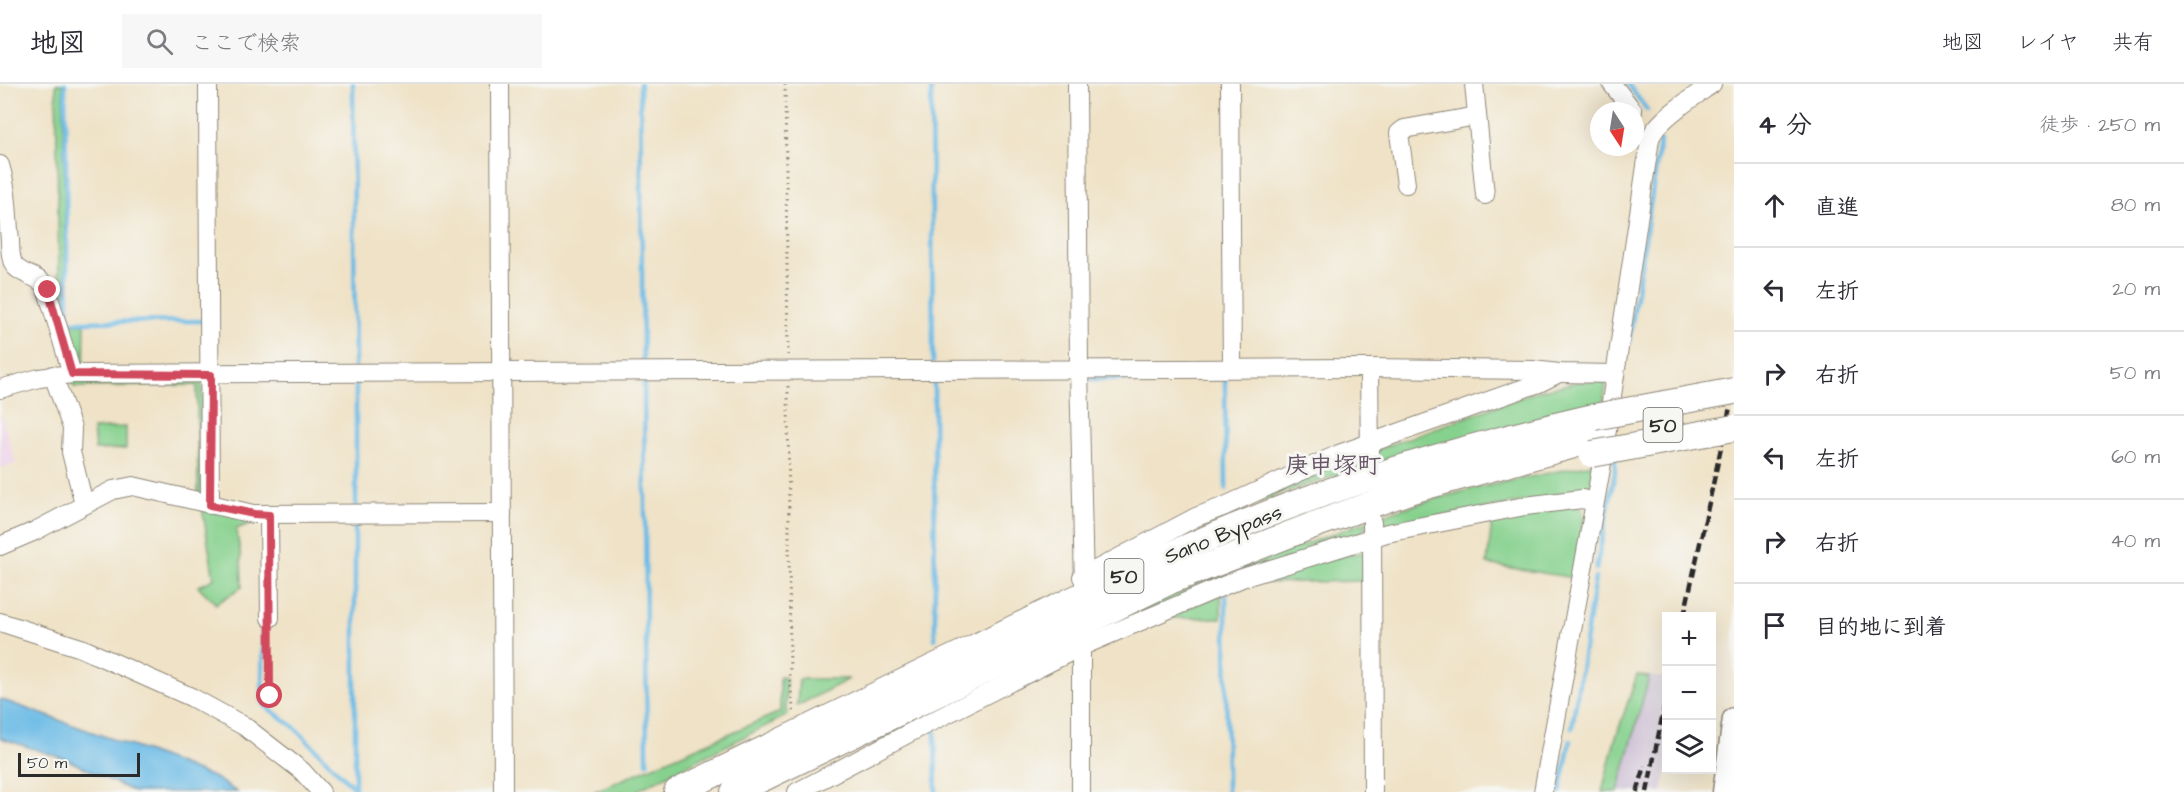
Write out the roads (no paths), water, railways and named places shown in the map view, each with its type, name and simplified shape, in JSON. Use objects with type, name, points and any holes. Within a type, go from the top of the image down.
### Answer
[{"type":"highway","points":[[1667,402],[1711,384],[1734,379]]},
{"type":"highway","name":"Sano Bypass","points":[[734,792],[1076,637],[1170,581],[1260,545],[1393,497],[1593,437],[1667,402],[1734,391]]},
{"type":"highway","name":"Sano Bypass","points":[[677,792],[801,732],[1084,585],[1155,561],[1251,521],[1347,486],[1437,457],[1593,437],[1734,412]]},
{"type":"highway","points":[[1593,437],[1734,428]]},
{"type":"main road","points":[[1724,792],[1734,719]]},
{"type":"street","points":[[208,84],[210,505]]},
{"type":"street","points":[[500,84],[503,792]]},
{"type":"street","points":[[1077,84],[1079,369],[1084,585],[1196,517],[1339,454],[1370,451],[1559,373]]},
{"type":"street","points":[[1230,84],[1232,368]]},
{"type":"street","points":[[1474,84],[1485,195]]},
{"type":"street","points":[[1612,84],[1626,102]]},
{"type":"street","points":[[1543,792],[1602,463],[1652,133],[1668,117],[1712,84]]},
{"type":"street","points":[[1406,184],[1399,133],[1404,129],[1477,116]]},
{"type":"street","points":[[1644,124],[1652,133]]},
{"type":"street","points":[[0,165],[7,195],[13,264],[42,280],[46,287],[72,374]]},
{"type":"street","points":[[1369,368],[1370,451]]},
{"type":"street","points":[[0,389],[53,375],[72,374],[502,374],[1369,368],[1533,370],[1615,374]]},
{"type":"street","points":[[53,375],[72,428],[71,452],[84,504]]},
{"type":"street","points":[[0,546],[35,531],[113,490],[133,486],[254,514],[502,513]]},
{"type":"street","points":[[797,792],[1076,637],[1372,530],[1525,506],[1582,499],[1594,502]]},
{"type":"street","points":[[269,515],[270,618]]},
{"type":"street","points":[[1372,530],[1373,792]]},
{"type":"street","points":[[0,622],[81,648],[192,697],[244,726],[302,771],[321,792]]},
{"type":"street","points":[[1076,637],[1081,792]]},
{"type":"water","points":[[0,699],[215,778],[237,792],[134,792],[68,760],[0,738]]},
{"type":"waterway","points":[[65,84],[68,322],[203,321]]},
{"type":"waterway","points":[[353,84],[355,369]]},
{"type":"waterway","points":[[640,84],[643,360]]},
{"type":"waterway","points":[[931,84],[933,362]]},
{"type":"waterway","points":[[1628,84],[1647,110]]},
{"type":"waterway","points":[[1629,342],[1660,141]]},
{"type":"waterway","points":[[1220,377],[1225,377],[1226,489]]},
{"type":"waterway","points":[[356,378],[356,510]]},
{"type":"waterway","points":[[1091,379],[1146,378]]},
{"type":"waterway","points":[[934,379],[935,639]]},
{"type":"waterway","points":[[644,382],[647,763]]},
{"type":"waterway","points":[[1596,569],[1615,472],[1615,457]]},
{"type":"waterway","points":[[355,519],[355,789]]},
{"type":"waterway","points":[[1572,728],[1595,578]]},
{"type":"waterway","points":[[1226,593],[1227,792]]},
{"type":"waterway","points":[[263,619],[262,700],[265,706],[294,727],[355,789]]},
{"type":"waterway","points":[[935,729],[936,792]]},
{"type":"waterway","points":[[1560,792],[1570,741]]},
{"type":"railway","points":[[1685,612],[1734,389]]},
{"type":"railway","points":[[1647,792],[1662,718]]},
{"type":"railway","points":[[1637,792],[1645,766]]},
{"type":"district","name":"庚申塚町","points":[[1333,465]]}]
